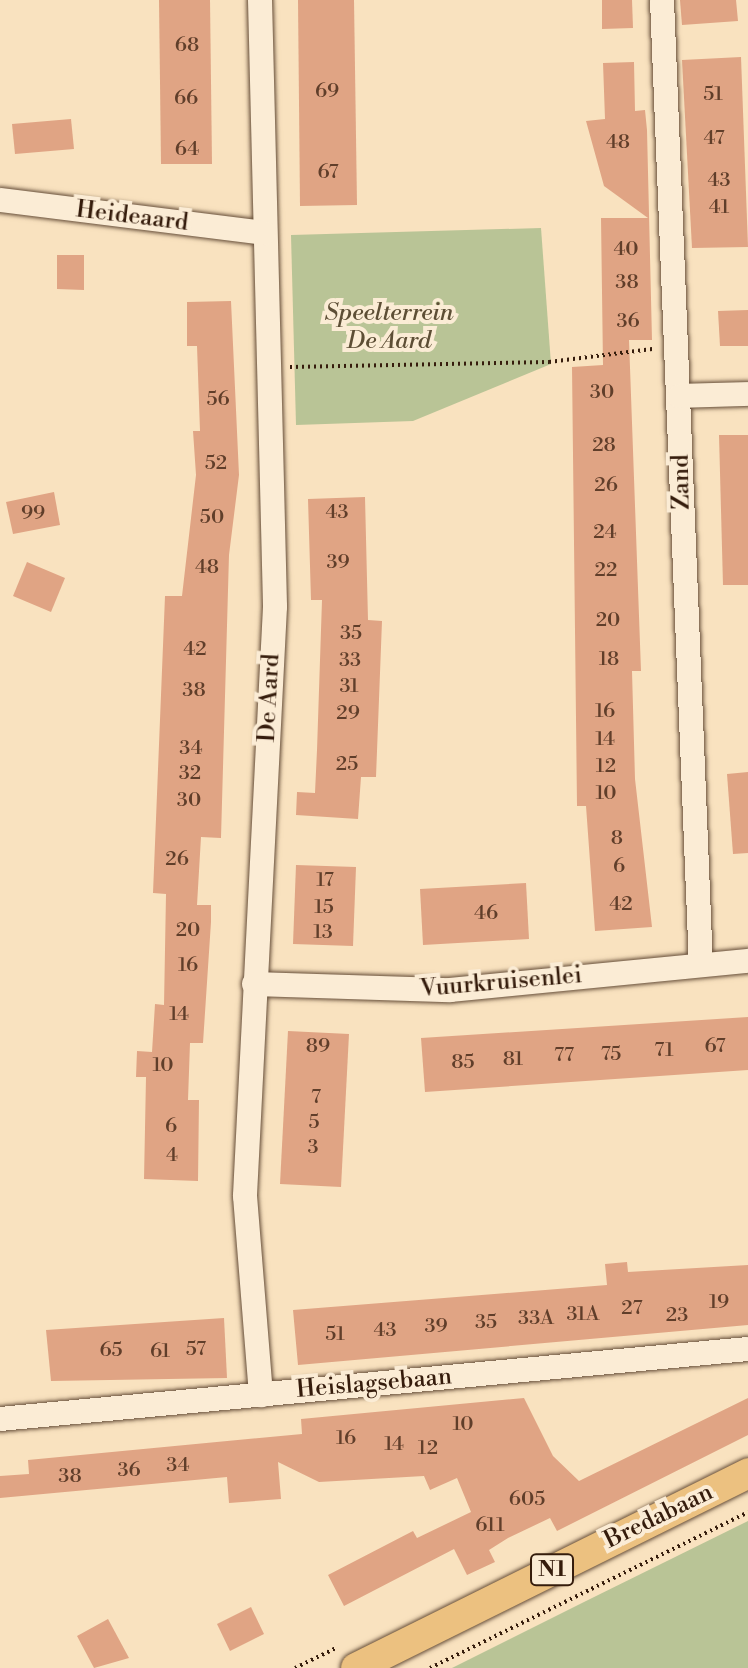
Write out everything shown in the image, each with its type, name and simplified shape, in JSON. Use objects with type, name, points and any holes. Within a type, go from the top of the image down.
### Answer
[{"type":"main road","name":"Bredabaan","points":[[356,1668],[748,1473]]},
{"type":"street","name":"De Aard","points":[[260,0],[275,607],[245,1196],[261,1395]]},
{"type":"street","name":"Zand","points":[[662,0],[679,348],[701,965]]},
{"type":"street","name":"Heideaard","points":[[0,200],[264,233]]},
{"type":"street","points":[[680,396],[748,394]]},
{"type":"street","name":"Vuurkruisenlei","points":[[254,984],[450,990],[748,961]]},
{"type":"street","name":"Heislagsebaan","points":[[0,1419],[748,1349]]},
{"type":"path","points":[[268,368],[549,362],[577,353],[679,348]]},
{"type":"path","points":[[430,1668],[748,1512]]},
{"type":"green space","name":"Speelterrein De Aard","points":[[541,228],[551,364],[413,421],[296,425],[291,235]]},
{"type":"green space","points":[[748,1521],[748,1668],[452,1668],[584,1602]]},
{"type":"building","points":[[159,0],[210,0],[212,164],[161,164]]},
{"type":"building","points":[[298,0],[354,0],[357,205],[300,206]]},
{"type":"building","points":[[602,0],[632,0],[633,28],[602,29]]},
{"type":"building","points":[[680,0],[736,0],[738,21],[682,25]]},
{"type":"building","points":[[741,57],[748,247],[692,248],[682,60]]},
{"type":"building","points":[[634,62],[635,111],[645,110],[647,130],[652,340],[629,340],[641,671],[632,671],[635,779],[652,927],[595,931],[586,806],[577,806],[572,367],[603,365],[601,218],[648,218],[604,186],[586,121],[605,119],[603,63]]},
{"type":"building","points":[[71,119],[74,149],[15,154],[12,124]]},
{"type":"building","points":[[57,255],[84,255],[84,290],[57,289]]},
{"type":"building","points":[[231,301],[239,475],[229,555],[221,838],[201,837],[197,905],[211,905],[203,1043],[190,1043],[188,1100],[199,1100],[198,1181],[144,1179],[146,1077],[136,1077],[137,1051],[152,1052],[155,1004],[164,1005],[166,894],[153,893],[165,596],[182,596],[196,475],[193,431],[200,431],[197,346],[187,346],[187,302]]},
{"type":"building","points":[[748,310],[748,346],[720,346],[718,311]]},
{"type":"building","points":[[719,435],[748,435],[748,585],[723,585]]},
{"type":"building","points":[[54,492],[60,525],[13,534],[6,502]]},
{"type":"building","points":[[365,497],[368,620],[382,621],[376,777],[361,777],[358,819],[296,815],[297,792],[315,793],[317,750],[322,600],[311,600],[308,499]]},
{"type":"building","points":[[27,562],[65,578],[51,612],[13,596]]},
{"type":"building","points":[[748,772],[748,853],[733,854],[727,774]]},
{"type":"building","points":[[296,865],[356,867],[353,946],[293,944]]},
{"type":"building","points":[[526,883],[529,939],[423,945],[420,889]]},
{"type":"building","points":[[748,1017],[748,1070],[425,1092],[421,1038]]},
{"type":"building","points":[[288,1031],[349,1034],[341,1187],[280,1184]]},
{"type":"building","points":[[627,1262],[628,1272],[748,1265],[748,1325],[298,1365],[293,1310],[607,1285],[605,1264]]},
{"type":"building","points":[[224,1318],[227,1378],[51,1381],[46,1330]]},
{"type":"building","points":[[524,1398],[553,1456],[579,1481],[748,1398],[748,1435],[557,1531],[550,1518],[508,1538],[489,1550],[495,1562],[467,1575],[454,1549],[344,1606],[328,1575],[413,1531],[417,1538],[471,1512],[457,1478],[430,1490],[424,1476],[319,1482],[278,1462],[281,1499],[229,1503],[227,1477],[0,1498],[0,1476],[29,1474],[28,1460],[302,1434],[301,1419]]},
{"type":"building","points":[[251,1607],[264,1634],[230,1651],[217,1624]]},
{"type":"building","points":[[108,1619],[129,1658],[94,1668],[77,1636]]}]
